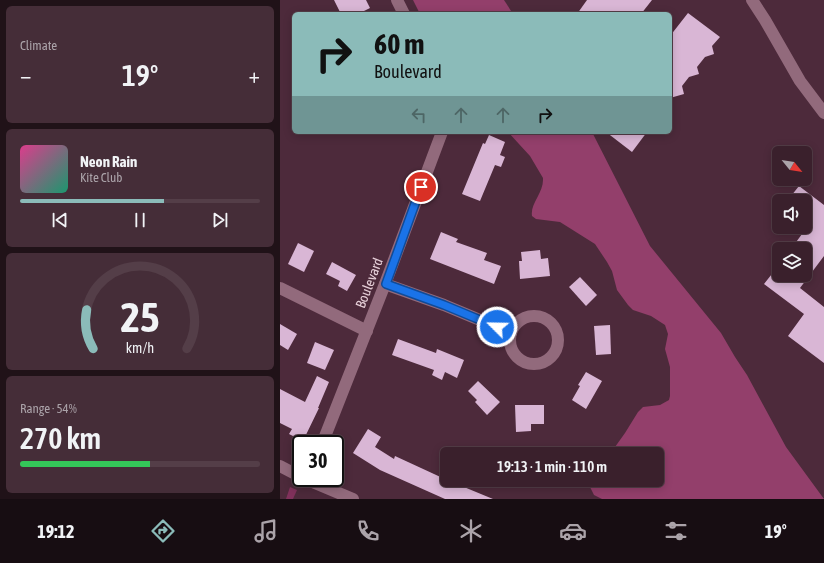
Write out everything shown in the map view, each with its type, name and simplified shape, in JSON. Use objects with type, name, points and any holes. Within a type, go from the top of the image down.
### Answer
[{"type":"street","points":[[397,0],[403,12]]},
{"type":"street","points":[[752,0],[800,81],[824,113]]},
{"type":"street","name":"Boulevard","points":[[326,435],[386,284],[441,134]]},
{"type":"street","points":[[386,284],[444,305],[511,333]]},
{"type":"street","points":[[280,288],[367,331]]},
{"type":"street","points":[[539,316],[546,319],[556,329],[558,344],[556,351],[552,357],[539,364],[525,363],[518,359],[510,347],[509,340],[511,333],[514,326],[525,318],[539,316]]},
{"type":"street","points":[[280,466],[292,472]]},
{"type":"street","points":[[326,487],[353,499]]},
{"type":"shaded area","points":[[413,0],[504,0],[512,12],[419,12]]},
{"type":"shaded area","points":[[510,134],[593,134],[650,246],[721,333],[747,375],[786,447],[824,499],[602,499],[594,495],[590,487],[664,487],[664,447],[615,447],[638,412],[643,407],[660,405],[669,400],[670,367],[665,349],[668,334],[665,325],[651,316],[633,310],[628,305],[617,290],[612,271],[595,244],[560,222],[536,219],[532,216],[533,207],[543,183],[543,178],[530,156]]},
{"type":"shaded area","points":[[290,487],[297,490],[293,499],[286,499]]},
{"type":"building","points":[[334,0],[366,0],[370,8],[364,11],[365,12],[340,12]]},
{"type":"building","points":[[587,0],[652,0],[643,12],[578,12]]},
{"type":"building","points":[[688,13],[720,37],[712,46],[714,54],[705,57],[697,67],[699,74],[689,77],[682,86],[684,94],[672,97],[672,33]]},
{"type":"building","points":[[609,134],[646,134],[632,152]]},
{"type":"building","points":[[489,135],[505,142],[500,155],[505,157],[501,167],[495,165],[480,201],[462,194],[483,143],[485,144]]},
{"type":"building","points":[[799,186],[810,194],[793,194]]},
{"type":"building","points":[[812,196],[824,205],[824,256],[812,272],[812,242],[796,242],[802,234],[812,234]]},
{"type":"building","points":[[441,232],[458,239],[456,242],[487,253],[484,260],[501,266],[494,284],[430,259]]},
{"type":"building","points":[[298,243],[314,251],[304,272],[288,264]]},
{"type":"building","points":[[540,250],[541,259],[548,258],[550,276],[520,279],[519,261],[522,261],[521,252]]},
{"type":"building","points":[[332,262],[356,275],[347,291],[338,286],[340,281],[326,274]]},
{"type":"building","points":[[772,274],[772,282],[804,282],[800,288],[824,307],[824,363],[788,336],[804,314],[764,284]]},
{"type":"building","points":[[580,277],[597,295],[586,306],[569,287]]},
{"type":"building","points":[[280,324],[297,334],[288,350],[280,345]]},
{"type":"building","points":[[610,325],[611,354],[596,355],[594,326]]},
{"type":"building","points":[[398,339],[436,353],[437,349],[464,360],[457,378],[445,372],[442,380],[432,375],[434,370],[392,355]]},
{"type":"building","points":[[315,342],[334,350],[325,370],[307,363]]},
{"type":"building","points":[[586,372],[602,381],[586,409],[572,400],[580,386],[578,385]]},
{"type":"building","points":[[317,376],[329,382],[319,408],[306,435],[292,436],[289,434],[292,429],[280,423],[280,389],[305,402]]},
{"type":"building","points":[[478,381],[500,402],[487,415],[475,402],[477,400],[468,391]]},
{"type":"building","points":[[515,405],[544,405],[544,424],[531,424],[531,431],[516,432]]},
{"type":"building","points":[[368,429],[381,437],[375,447],[394,459],[395,456],[440,477],[440,487],[464,487],[493,499],[445,499],[380,470],[353,453]]},
{"type":"route","points":[[421,187],[386,284],[444,305],[497,327]]}]
